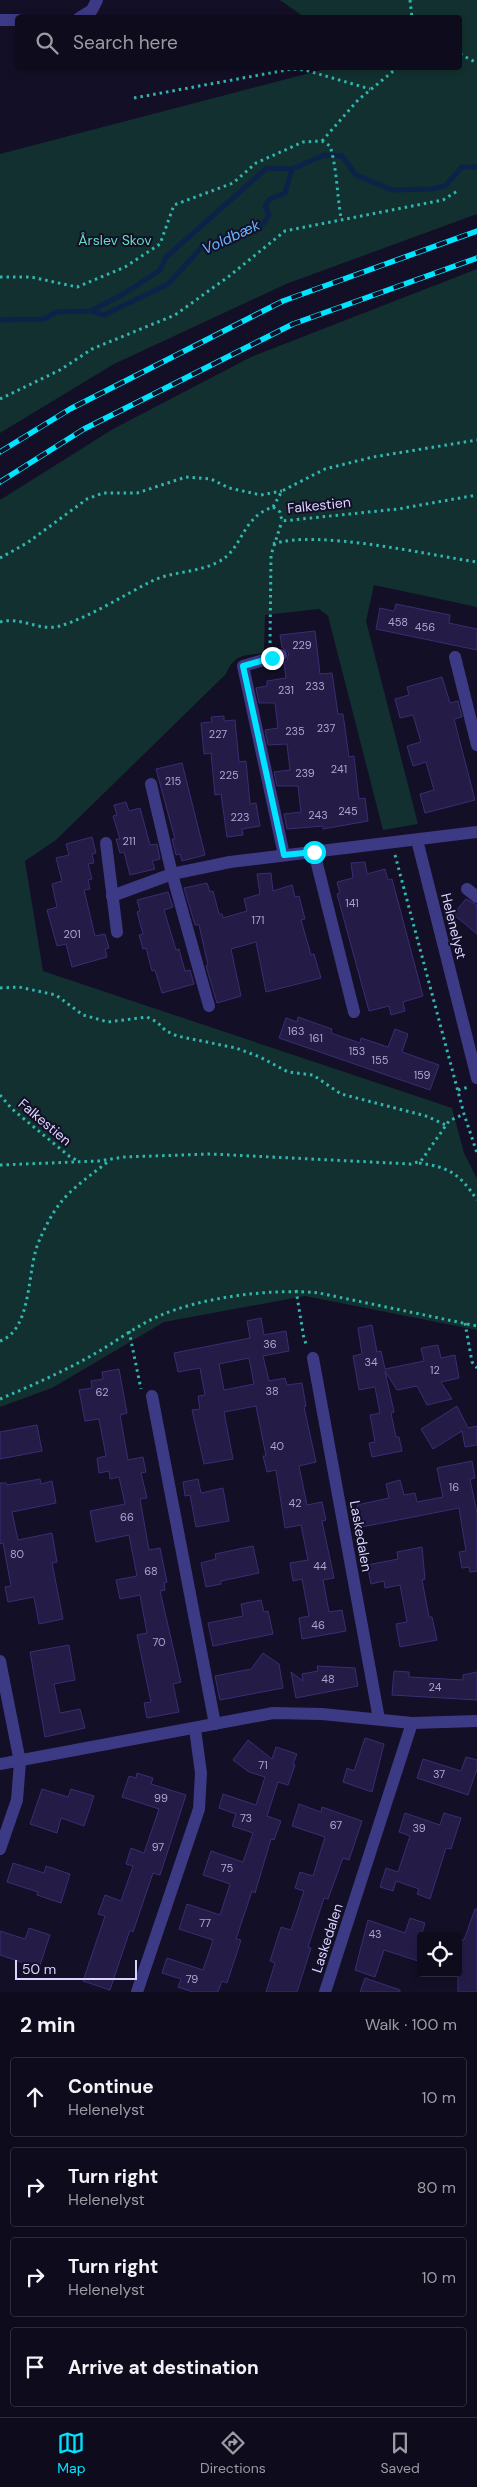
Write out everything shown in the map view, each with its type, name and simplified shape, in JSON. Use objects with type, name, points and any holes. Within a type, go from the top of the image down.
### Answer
[{"type":"street","points":[[84,15],[92,10],[97,0]]},
{"type":"street","points":[[0,20],[15,20]]},
{"type":"street","points":[[277,656],[243,666],[284,855]]},
{"type":"street","points":[[455,657],[477,745]]},
{"type":"street","points":[[151,784],[172,874],[209,1006]]},
{"type":"street","points":[[112,896],[172,874],[230,862],[477,832]]},
{"type":"street","name":"Helenelyst","points":[[417,840],[477,1078]]},
{"type":"street","points":[[106,843],[118,932]]},
{"type":"street","points":[[314,852],[354,1012]]},
{"type":"street","name":"Laskedalen","points":[[313,1358],[379,1719]]},
{"type":"street","points":[[152,1396],[215,1724]]},
{"type":"street","points":[[0,1661],[20,1762],[17,1800],[0,1849]]},
{"type":"street","points":[[0,1764],[20,1762],[273,1713],[322,1714],[412,1723],[477,1721]]},
{"type":"street","name":"Laskedalen","points":[[325,1992],[412,1723]]},
{"type":"street","points":[[137,1992],[199,1809],[201,1772],[195,1729]]},
{"type":"path","points":[[410,0],[412,15]]},
{"type":"path","points":[[462,55],[477,62]]},
{"type":"path","points":[[134,98],[287,70]]},
{"type":"path","points":[[305,70],[370,89]]},
{"type":"path","points":[[322,141],[358,100],[394,70]]},
{"type":"path","points":[[0,277],[31,277],[77,287],[125,267],[160,244],[174,205],[233,183],[256,163],[303,142],[322,141],[330,146],[335,161],[335,182],[341,218]]},
{"type":"path","points":[[0,400],[60,370],[92,349],[175,315],[228,277],[285,231],[341,218],[442,200],[459,190]]},
{"type":"path","points":[[0,558],[27,542],[87,499],[103,493],[137,493],[186,477],[211,479],[229,488],[261,495],[282,491],[325,469],[373,457],[477,440]]},
{"type":"path","points":[[273,507],[282,491]]},
{"type":"path","name":"Falkestien","points":[[0,622],[21,620],[44,628],[58,627],[128,595],[152,581],[172,573],[199,569],[219,562],[236,546],[244,528],[262,511],[273,507],[280,512],[282,521],[398,508],[477,495]]},
{"type":"path","points":[[277,656],[270,637],[271,555],[282,521]]},
{"type":"path","points":[[273,544],[286,540],[355,544],[477,562]]},
{"type":"path","points":[[392,843],[464,1114],[476,1150]]},
{"type":"path","points":[[0,988],[19,987],[56,995],[83,1015],[108,1022],[147,1017],[157,1022],[166,1031],[177,1036],[236,1048],[260,1057],[288,1072],[313,1075],[341,1094],[426,1116],[446,1125]]},
{"type":"path","name":"Falkestien","points":[[0,1095],[12,1109],[79,1162]]},
{"type":"path","points":[[416,1162],[421,1161],[449,1121],[464,1114]]},
{"type":"path","points":[[0,1166],[79,1162],[124,1157],[211,1154],[382,1163],[416,1162],[446,1168],[468,1185],[477,1200]]},
{"type":"path","points":[[0,1341],[6,1339],[16,1327],[28,1302],[30,1272],[39,1240],[61,1202],[110,1159]]},
{"type":"path","points":[[296,1290],[304,1339],[313,1358]]},
{"type":"path","points":[[0,1399],[47,1380],[130,1331],[181,1308],[238,1296],[296,1290],[320,1293],[477,1326]]},
{"type":"path","points":[[465,1323],[472,1362],[477,1368]]},
{"type":"path","points":[[130,1331],[142,1391],[152,1396]]},
{"type":"green space","name":"Årslev Skov","points":[[280,0],[477,0],[477,214],[286,284],[114,364],[0,433],[0,154],[321,70],[462,70],[462,15],[301,15]]},
{"type":"green space","points":[[477,269],[477,607],[374,585],[366,621],[418,824],[383,830],[328,616],[319,609],[265,615],[264,653],[246,655],[233,662],[226,674],[56,840],[25,861],[43,971],[452,1108],[464,1153],[477,1179],[477,1330],[305,1296],[164,1322],[52,1388],[0,1407],[0,500],[113,429],[251,357]]},
{"type":"building","points":[[396,604],[450,615],[449,623],[477,629],[477,650],[376,629],[380,608],[394,611]]},
{"type":"building","points":[[315,631],[320,674],[332,673],[338,714],[343,714],[349,757],[354,756],[359,799],[365,798],[368,821],[323,829],[323,826],[287,829],[284,814],[301,812],[298,786],[277,786],[274,772],[290,770],[287,744],[268,745],[265,730],[278,728],[275,703],[259,703],[256,688],[267,686],[267,681],[286,678],[284,663],[289,653],[282,647],[280,635]]},
{"type":"building","points":[[442,677],[450,703],[458,701],[462,717],[454,719],[475,800],[425,813],[420,794],[434,790],[426,762],[413,766],[407,746],[421,742],[413,715],[400,718],[395,699],[409,695],[407,687]]},
{"type":"building","points":[[224,716],[224,721],[235,720],[239,762],[246,761],[250,804],[256,803],[260,826],[242,829],[243,835],[227,837],[221,794],[215,795],[211,753],[204,754],[201,723],[212,722],[211,717]]},
{"type":"building","points":[[182,763],[205,855],[182,861],[180,854],[176,855],[172,839],[175,839],[156,769]]},
{"type":"building","points":[[126,802],[129,811],[140,808],[150,845],[157,844],[160,859],[152,861],[155,869],[130,875],[124,852],[120,853],[116,839],[120,839],[113,816],[117,815],[114,805]]},
{"type":"building","points":[[92,837],[96,853],[92,854],[94,863],[88,864],[92,879],[88,880],[90,889],[84,890],[95,936],[105,934],[109,948],[105,949],[107,957],[72,967],[66,944],[57,946],[47,910],[57,907],[52,884],[62,881],[56,858],[69,855],[66,844]]},
{"type":"building","points":[[365,862],[367,874],[385,869],[388,880],[392,879],[423,996],[403,1002],[405,1011],[391,1015],[389,1006],[369,1011],[337,894],[340,893],[337,882],[353,878],[351,863]]},
{"type":"building","points":[[271,873],[273,891],[292,885],[295,897],[299,896],[305,919],[301,920],[311,955],[314,954],[321,978],[266,992],[256,942],[231,949],[241,996],[217,1003],[206,966],[208,965],[199,925],[195,925],[184,888],[207,883],[210,892],[213,891],[219,914],[222,914],[223,918],[247,911],[244,899],[260,894],[257,874]]},
{"type":"building","points":[[168,892],[173,907],[164,910],[176,950],[179,949],[185,971],[190,970],[194,984],[162,993],[155,970],[152,971],[146,948],[143,949],[139,935],[143,934],[137,912],[140,911],[137,900]]},
{"type":"building","points":[[466,899],[477,905],[477,934],[453,914]]},
{"type":"building","points":[[298,1017],[332,1029],[331,1033],[360,1043],[361,1038],[388,1047],[395,1029],[408,1034],[402,1052],[439,1065],[430,1090],[279,1038],[286,1018],[297,1022]]},
{"type":"building","points":[[261,1318],[264,1335],[286,1331],[289,1351],[263,1356],[269,1381],[285,1378],[287,1385],[302,1383],[306,1406],[304,1407],[316,1462],[299,1466],[307,1505],[322,1502],[326,1520],[322,1521],[334,1578],[323,1580],[329,1612],[342,1610],[346,1631],[302,1639],[299,1618],[309,1616],[302,1579],[293,1581],[290,1563],[308,1560],[301,1525],[285,1528],[276,1470],[267,1472],[263,1456],[266,1456],[256,1406],[224,1412],[233,1459],[204,1464],[192,1410],[200,1409],[198,1396],[205,1395],[200,1368],[178,1372],[174,1353],[250,1338],[247,1321]],"holes":[[[249,1358],[254,1384],[224,1390],[219,1364]]]},
{"type":"building","points":[[372,1325],[377,1352],[381,1351],[385,1369],[424,1361],[421,1348],[438,1345],[441,1358],[455,1355],[459,1378],[441,1382],[452,1399],[427,1405],[417,1386],[397,1390],[385,1371],[394,1412],[391,1413],[396,1437],[399,1437],[402,1451],[372,1457],[369,1443],[375,1442],[370,1415],[380,1413],[375,1387],[359,1390],[353,1356],[362,1354],[358,1328]]},
{"type":"building","points":[[119,1369],[127,1413],[120,1415],[128,1460],[143,1457],[146,1472],[141,1473],[147,1498],[140,1499],[149,1550],[160,1548],[167,1582],[164,1583],[165,1590],[160,1591],[181,1682],[173,1684],[179,1712],[147,1718],[144,1703],[151,1702],[137,1635],[147,1633],[140,1595],[120,1599],[116,1580],[137,1576],[129,1535],[96,1542],[90,1511],[125,1504],[119,1477],[110,1479],[109,1471],[99,1473],[97,1458],[106,1456],[99,1419],[85,1421],[79,1390],[92,1388],[91,1381],[103,1379],[102,1372]]},
{"type":"building","points":[[457,1406],[468,1428],[477,1426],[477,1445],[465,1447],[462,1431],[433,1449],[421,1429]]},
{"type":"building","points":[[37,1425],[42,1451],[0,1459],[0,1432]]},
{"type":"building","points":[[472,1461],[475,1478],[470,1479],[477,1513],[477,1571],[470,1572],[469,1567],[462,1568],[459,1552],[466,1551],[459,1508],[362,1527],[357,1505],[389,1498],[386,1484],[400,1480],[404,1495],[415,1493],[417,1502],[443,1497],[437,1468]]},
{"type":"building","points":[[40,1479],[41,1484],[52,1481],[56,1503],[12,1512],[18,1540],[52,1533],[57,1562],[52,1563],[63,1619],[39,1624],[34,1597],[8,1602],[5,1587],[11,1586],[3,1543],[0,1544],[0,1483],[6,1483],[7,1485]]},
{"type":"building","points":[[198,1479],[201,1493],[223,1488],[229,1521],[196,1527],[190,1495],[185,1496],[183,1482]]},
{"type":"building","points":[[253,1546],[259,1573],[221,1581],[221,1584],[206,1587],[201,1563],[216,1559],[215,1554]]},
{"type":"building","points":[[422,1547],[425,1579],[422,1580],[429,1617],[432,1617],[437,1640],[400,1647],[396,1624],[407,1622],[400,1585],[385,1588],[384,1581],[371,1584],[367,1565],[398,1559],[397,1552]]},
{"type":"building","points":[[261,1600],[264,1612],[268,1611],[273,1634],[213,1646],[208,1623],[243,1616],[241,1604]]},
{"type":"building","points":[[69,1645],[75,1680],[54,1684],[60,1713],[80,1709],[85,1728],[45,1737],[30,1652]]},
{"type":"building","points":[[263,1653],[279,1664],[283,1688],[220,1700],[215,1676],[251,1669]]},
{"type":"building","points":[[317,1666],[355,1668],[358,1686],[296,1698],[291,1672],[303,1681],[302,1674],[318,1671]]},
{"type":"building","points":[[394,1671],[409,1672],[409,1677],[463,1680],[463,1675],[477,1672],[477,1700],[392,1695]]},
{"type":"building","points":[[365,1738],[384,1744],[372,1792],[343,1782],[347,1768],[354,1771]]},
{"type":"building","points":[[248,1740],[272,1759],[276,1747],[297,1754],[293,1764],[295,1765],[288,1785],[278,1782],[267,1816],[281,1821],[274,1840],[271,1839],[255,1893],[252,1891],[236,1939],[241,1940],[227,1983],[222,1981],[218,1992],[193,1992],[178,1987],[181,1979],[162,1973],[167,1958],[203,1970],[213,1940],[179,1929],[187,1904],[220,1915],[230,1884],[203,1875],[211,1851],[243,1862],[253,1833],[232,1826],[236,1814],[219,1808],[223,1794],[256,1805],[265,1777],[249,1772],[233,1760]]},
{"type":"building","points":[[466,1757],[477,1760],[477,1769],[468,1795],[417,1778],[423,1759],[461,1771]]},
{"type":"building","points":[[137,1773],[153,1778],[151,1784],[186,1795],[160,1875],[153,1873],[133,1932],[130,1930],[110,1990],[83,1981],[105,1916],[98,1914],[105,1895],[121,1901],[133,1866],[126,1864],[131,1848],[144,1853],[159,1809],[122,1797],[129,1776],[136,1778]]},
{"type":"building","points":[[42,1789],[68,1797],[71,1789],[94,1796],[84,1826],[61,1818],[57,1833],[30,1824]]},
{"type":"building","points":[[299,1804],[321,1812],[322,1807],[362,1821],[349,1860],[343,1858],[328,1899],[324,1898],[308,1947],[311,1948],[297,1992],[266,1992],[275,1963],[270,1961],[281,1927],[291,1930],[304,1891],[295,1888],[300,1872],[313,1876],[325,1837],[292,1826]]},
{"type":"building","points":[[405,1813],[440,1825],[444,1813],[461,1818],[451,1849],[446,1848],[430,1899],[417,1894],[419,1889],[396,1881],[393,1891],[380,1887],[386,1868],[398,1872],[410,1836],[399,1832]]},
{"type":"building","points":[[13,1863],[44,1873],[46,1866],[70,1874],[61,1903],[37,1895],[38,1892],[7,1882]]},
{"type":"building","points":[[475,1909],[477,1909],[477,1992],[458,1992],[458,1977],[462,1977],[462,1939],[464,1940]]},
{"type":"building","points":[[410,1918],[425,1923],[422,1932],[417,1932],[417,1961],[384,1950],[375,1977],[355,1970],[368,1920],[405,1933]]},
{"type":"building","points":[[29,1928],[50,1935],[39,1968],[0,1955],[0,1931],[25,1939]]},
{"type":"building","points":[[365,1978],[400,1990],[400,1992],[360,1992]]},
{"type":"waterway","name":"Voldbæk","points":[[0,320],[44,319],[56,312],[91,311],[125,293],[160,270],[166,257],[267,168],[292,169],[324,155],[342,156],[356,175],[392,190],[432,189],[445,186],[462,167],[477,167]]},
{"type":"waterway","name":"Voldbæk","points":[[91,311],[104,315],[168,284],[201,248],[247,233],[264,223],[269,215],[265,206],[270,199],[285,193],[292,169]]},
{"type":"railway","points":[[0,452],[70,409],[283,301],[477,231]]},
{"type":"railway","points":[[0,482],[84,429],[293,324],[477,258]]},
{"type":"route","points":[[272,658],[243,666],[284,855],[314,852]]}]
